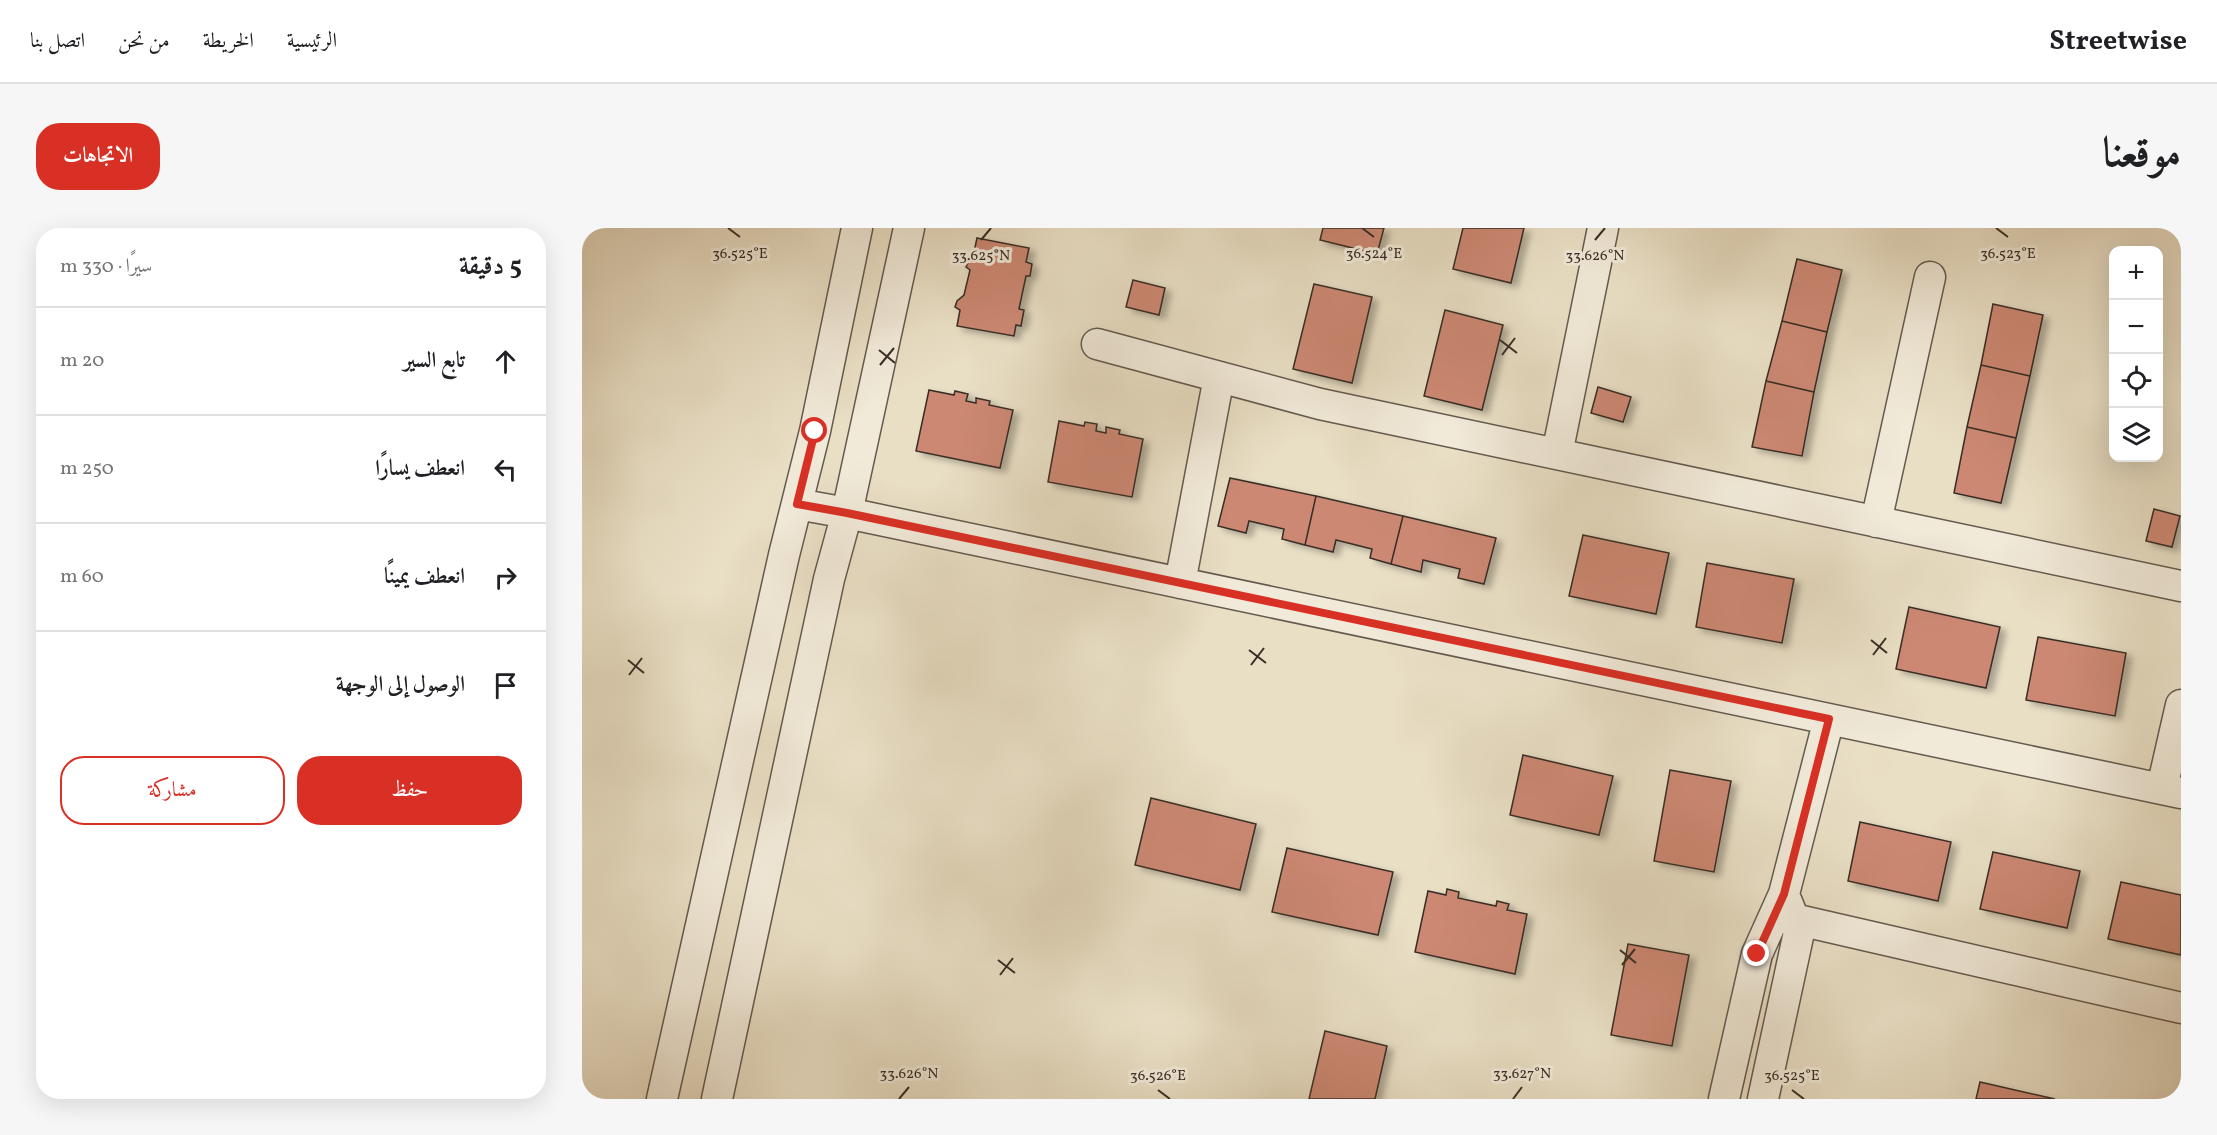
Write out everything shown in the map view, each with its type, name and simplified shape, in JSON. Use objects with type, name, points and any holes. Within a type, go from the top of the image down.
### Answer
[{"type":"street","points":[[662,1099],[784,555],[815,431],[857,228]]},
{"type":"street","points":[[717,1099],[829,579],[847,513],[909,228]]},
{"type":"street","points":[[1557,454],[1603,228]]},
{"type":"street","points":[[1876,522],[1930,277]]},
{"type":"street","points":[[1097,344],[1320,404],[2181,586]]},
{"type":"street","points":[[1180,583],[1219,377]]},
{"type":"street","points":[[797,504],[2171,790],[2181,705]]},
{"type":"street","points":[[1724,1099],[1757,954],[1789,906],[1829,719]]},
{"type":"street","points":[[1789,906],[2181,1008]]},
{"type":"street","points":[[1763,1099],[1799,932],[1789,906]]},
{"type":"building","points":[[1323,228],[1384,228],[1377,254],[1320,240]]},
{"type":"building","points":[[1463,228],[1524,228],[1511,283],[1453,269]]},
{"type":"building","points":[[977,238],[1029,248],[1026,262],[1032,264],[1030,276],[1026,276],[1019,309],[1024,310],[1021,326],[1016,325],[1014,336],[957,326],[960,310],[955,307],[957,301],[964,295],[970,270],[966,267],[973,257]]},
{"type":"building","points":[[1797,259],[1842,270],[1827,332],[1782,321]]},
{"type":"building","points":[[1133,280],[1165,288],[1159,315],[1126,307]]},
{"type":"building","points":[[1314,284],[1372,297],[1352,383],[1293,369]]},
{"type":"building","points":[[1993,304],[2043,315],[2030,376],[1981,365]]},
{"type":"building","points":[[1445,310],[1503,325],[1482,410],[1424,396]]},
{"type":"building","points":[[1782,321],[1827,332],[1814,392],[1766,381]]},
{"type":"building","points":[[1981,365],[2030,376],[2016,438],[1967,427]]},
{"type":"building","points":[[1766,381],[1814,392],[1802,456],[1752,447]]},
{"type":"building","points":[[1598,387],[1631,397],[1623,422],[1591,413]]},
{"type":"building","points":[[929,390],[954,395],[955,391],[968,394],[966,401],[976,403],[976,398],[990,401],[989,405],[1013,410],[1000,468],[916,451]]},
{"type":"building","points":[[1059,421],[1084,426],[1085,422],[1097,424],[1096,431],[1106,433],[1106,427],[1120,430],[1119,434],[1143,439],[1132,497],[1048,482]]},
{"type":"building","points":[[1967,427],[2016,438],[2001,503],[1954,493]]},
{"type":"building","points":[[1230,478],[1316,496],[1305,545],[1282,539],[1284,529],[1249,521],[1246,533],[1218,526]]},
{"type":"building","points":[[1316,496],[1403,516],[1391,564],[1370,558],[1372,549],[1336,540],[1333,552],[1305,545]]},
{"type":"building","points":[[2154,509],[2180,516],[2172,547],[2146,541]]},
{"type":"building","points":[[1403,516],[1496,538],[1484,584],[1458,578],[1460,569],[1423,560],[1421,572],[1391,564]]},
{"type":"building","points":[[1583,535],[1669,553],[1656,614],[1569,596]]},
{"type":"building","points":[[1707,563],[1794,579],[1782,643],[1696,627]]},
{"type":"building","points":[[1909,607],[2000,627],[1986,688],[1896,669]]},
{"type":"building","points":[[2038,637],[2126,653],[2115,716],[2026,700]]},
{"type":"building","points":[[1523,755],[1613,776],[1599,835],[1510,815]]},
{"type":"building","points":[[1670,770],[1731,781],[1714,872],[1654,861]]},
{"type":"building","points":[[1151,798],[1256,824],[1240,890],[1135,865]]},
{"type":"building","points":[[1860,822],[1951,842],[1938,901],[1848,881]]},
{"type":"building","points":[[1287,848],[1393,872],[1378,935],[1272,912]]},
{"type":"building","points":[[1993,852],[2080,871],[2067,928],[1980,909]]},
{"type":"building","points":[[2121,882],[2181,895],[2181,955],[2108,939]]},
{"type":"building","points":[[1447,889],[1459,892],[1458,898],[1496,906],[1497,901],[1509,904],[1507,910],[1527,914],[1515,974],[1415,952],[1428,891],[1446,895]]},
{"type":"building","points":[[1628,944],[1689,955],[1672,1046],[1611,1035]]},
{"type":"building","points":[[1325,1031],[1387,1046],[1375,1099],[1309,1099]]},
{"type":"building","points":[[1980,1082],[2055,1099],[1976,1099]]},
{"type":"route","points":[[815,431],[797,504],[1829,719],[1784,894],[1757,954]]}]
